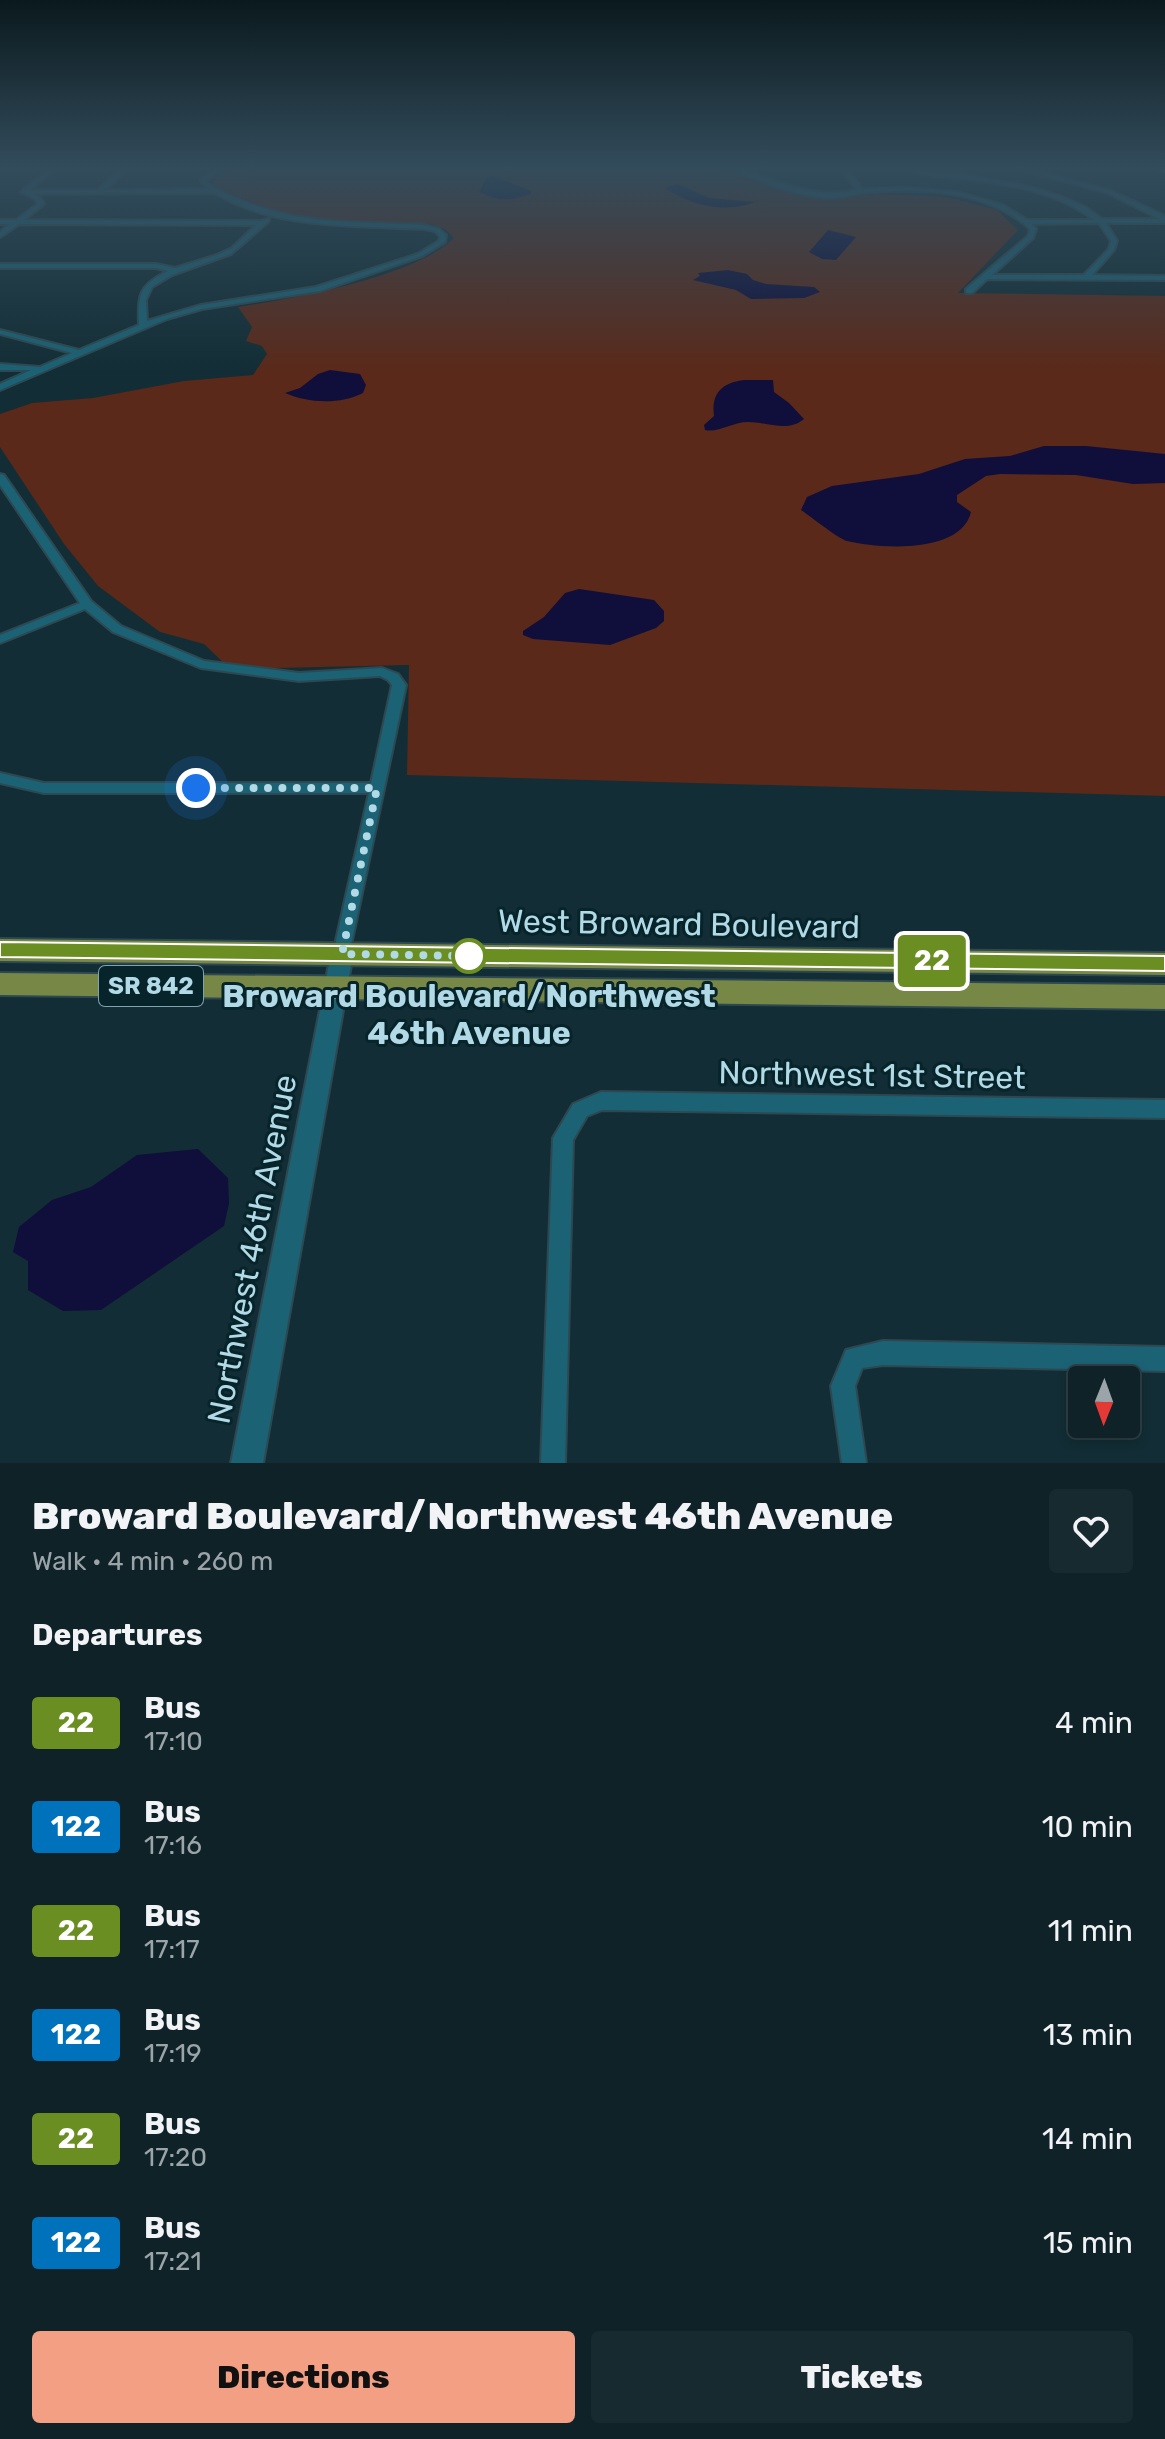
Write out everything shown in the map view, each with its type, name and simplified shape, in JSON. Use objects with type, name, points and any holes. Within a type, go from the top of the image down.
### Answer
[{"type":"main road","name":"West Broward Boulevard","points":[[0,950],[1165,964]]},
{"type":"main road","name":"SR 842","points":[[0,984],[1165,997]]},
{"type":"street","points":[[143,325],[143,295],[146,288],[177,271],[225,255],[240,247],[250,236]]},
{"type":"street","points":[[0,387],[143,325],[201,307],[317,289],[420,255],[442,242],[443,236]]},
{"type":"street","points":[[969,291],[1031,236]]},
{"type":"street","points":[[1086,278],[1112,249],[1114,241],[1111,236]]},
{"type":"street","points":[[0,266],[156,266],[177,271]]},
{"type":"street","points":[[984,277],[1165,278]]},
{"type":"street","points":[[0,332],[77,352]]},
{"type":"street","points":[[0,367],[41,368]]},
{"type":"street","points":[[0,477],[87,604],[117,629],[201,664],[299,677],[382,672],[393,677],[399,685],[342,954]]},
{"type":"street","points":[[0,639],[87,604]]},
{"type":"street","points":[[0,778],[44,788],[377,788]]},
{"type":"street","name":"Northwest 46th Avenue","points":[[247,1463],[342,954]]},
{"type":"street","name":"Northwest 1st Street","points":[[553,1463],[563,1138],[580,1110],[601,1101],[1165,1109]]},
{"type":"street","points":[[854,1463],[843,1386],[854,1358],[883,1353],[1165,1359]]},
{"type":"shaded area","points":[[452,236],[1012,236],[958,293],[1165,296],[1165,796],[407,775],[409,665],[230,669],[204,644],[160,632],[98,586],[64,544],[0,447],[0,414],[32,403],[93,398],[184,381],[253,375],[267,354],[262,346],[246,341],[252,327],[238,307],[320,292],[382,275],[435,252],[454,238]]},
{"type":"shaded area","points":[[823,236],[856,237],[836,260],[822,259],[809,252]]},
{"type":"shaded area","points":[[728,270],[747,274],[753,280],[766,284],[814,287],[820,292],[804,298],[751,299],[736,290],[693,280],[700,276],[698,273]]},
{"type":"shaded area","points":[[330,370],[360,374],[366,385],[363,393],[324,401],[285,393],[300,388],[318,374]]},
{"type":"shaded area","points":[[744,380],[773,380],[774,392],[804,419],[791,425],[748,422],[705,430],[704,425],[714,416],[716,395],[724,387]]},
{"type":"shaded area","points":[[1044,446],[1086,446],[1165,454],[1165,483],[1133,484],[1076,475],[986,476],[957,495],[957,502],[971,512],[964,526],[936,542],[918,545],[879,546],[847,541],[801,510],[807,497],[832,486],[919,474],[965,459],[1010,456]]},
{"type":"shaded area","points":[[579,589],[654,600],[664,611],[664,621],[656,628],[610,645],[533,639],[523,635],[523,631],[544,617],[565,593]]},
{"type":"shaded area","points":[[198,1149],[228,1178],[229,1203],[224,1226],[101,1310],[63,1311],[28,1290],[28,1261],[13,1252],[19,1227],[52,1200],[91,1187],[137,1155]]},
{"type":"bus line","name":"22","points":[[0,950],[1165,964]]},
{"type":"place","name":"Broward Boulevard/Northwest 46th Avenue","points":[[469,956]]},
{"type":"route","points":[[196,788],[377,788],[342,954],[475,956],[469,956]]}]
